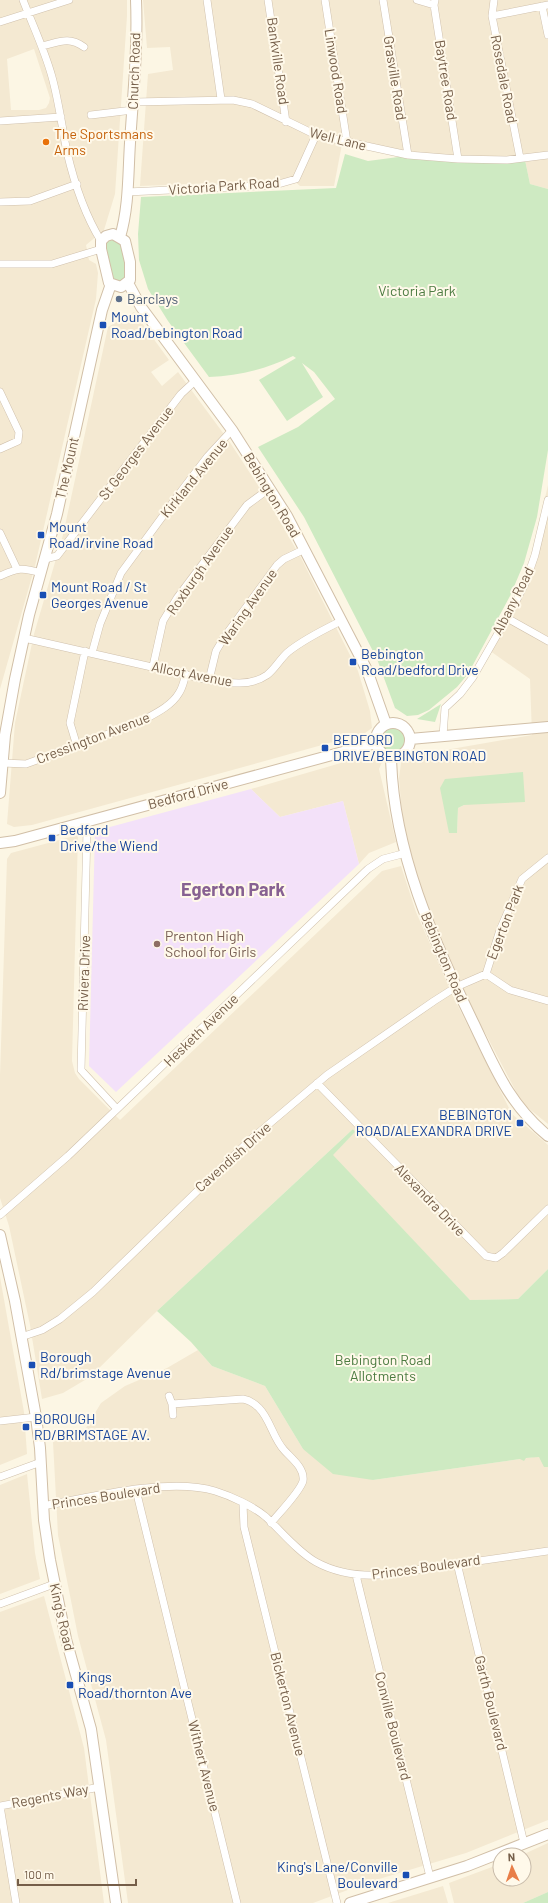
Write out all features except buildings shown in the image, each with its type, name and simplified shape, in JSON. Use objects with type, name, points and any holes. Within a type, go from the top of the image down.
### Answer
[{"type":"street","points":[[0,264],[52,264],[101,245],[106,236],[113,234],[125,241],[128,251],[130,280],[121,287],[111,284],[106,274],[101,245],[77,184],[68,153],[53,78],[24,0]]},
{"type":"street","points":[[0,22],[69,0]]},
{"type":"street","name":"Church Road","points":[[120,237],[123,226],[127,192],[133,106],[136,0]]},
{"type":"street","points":[[207,0],[221,99]]},
{"type":"street","name":"Bankville Road","points":[[268,0],[286,122]]},
{"type":"street","name":"Linwood Road","points":[[325,0],[347,142]]},
{"type":"street","name":"Grasville Road","points":[[383,0],[408,155]]},
{"type":"street","points":[[417,0],[435,2]]},
{"type":"street","name":"Rosedale Road","points":[[494,0],[492,16],[520,158]]},
{"type":"street","name":"Baytree Road","points":[[435,2],[458,159]]},
{"type":"street","points":[[492,16],[545,5],[548,35]]},
{"type":"street","points":[[42,46],[67,40],[75,40],[84,47]]},
{"type":"street","name":"Well Lane","points":[[91,115],[133,106],[221,99],[233,100],[252,104],[286,122],[316,135],[408,155],[458,159],[520,158],[548,155]]},
{"type":"street","points":[[0,121],[61,117]]},
{"type":"street","name":"Victoria Park Road","points":[[127,192],[274,185],[296,179],[311,151],[316,135]]},
{"type":"street","points":[[0,202],[30,201],[77,184]]},
{"type":"street","name":"Bebington Road","points":[[128,283],[141,307],[232,430],[270,488],[305,549],[366,670],[386,724]]},
{"type":"street","name":"The Mount","points":[[0,793],[9,708],[24,638],[45,559],[102,310],[111,284]]},
{"type":"street","name":"St Georges Avenue","points":[[45,559],[57,556],[181,394],[195,381]]},
{"type":"street","points":[[0,392],[19,432],[18,441],[0,449]]},
{"type":"street","name":"Kirkland Avenue","points":[[77,746],[70,723],[89,652],[121,573],[186,484],[232,430]]},
{"type":"street","name":"Roxburgh Avenue","points":[[153,666],[163,621],[177,598],[247,505],[270,488]]},
{"type":"street","name":"Albany Road","points":[[443,736],[445,708],[460,694],[473,677],[525,584],[535,555],[548,500]]},
{"type":"street","points":[[0,533],[17,569]]},
{"type":"street","name":"Waring Avenue","points":[[209,680],[216,651],[225,636],[277,565],[284,559],[305,549]]},
{"type":"street","points":[[0,576],[17,569],[26,568],[41,573]]},
{"type":"street","points":[[507,618],[548,641]]},
{"type":"street","name":"Allcot Avenue","points":[[24,638],[153,666],[209,680],[233,684],[258,680],[267,675],[287,653],[302,642],[341,621]]},
{"type":"street","name":"Cressington Avenue","points":[[2,763],[26,764],[138,723],[155,714],[172,701],[180,692],[186,674]]},
{"type":"street","points":[[392,723],[401,725],[407,731],[410,739],[408,747],[404,753],[391,757],[380,752],[376,743],[378,731],[386,724],[392,723]]},
{"type":"street","points":[[410,739],[548,727]]},
{"type":"street","name":"Bedford Drive","points":[[0,843],[15,841],[376,743]]},
{"type":"street","name":"Bebington Road","points":[[391,757],[394,802],[406,853],[435,942],[502,1081],[517,1107],[530,1122],[548,1136]]},
{"type":"street","name":"Riviera Drive","points":[[85,822],[87,838],[81,1070],[117,1109]]},
{"type":"street","name":"Hesketh Avenue","points":[[0,1215],[117,1109],[368,869],[383,859],[406,853]]},
{"type":"street","name":"Egerton Park","points":[[456,987],[486,974],[500,930],[522,878],[548,858]]},
{"type":"street","name":"Egerton Park","points":[[486,974],[510,990],[548,1001]]},
{"type":"street","name":"Cavendish Drive","points":[[21,1337],[42,1330],[60,1319],[93,1292],[245,1145],[317,1083],[386,1032],[456,987]]},
{"type":"street","name":"Alexandra Drive","points":[[317,1083],[486,1256],[496,1258],[503,1254],[548,1209]]},
{"type":"street","name":"King's Road","points":[[0,1235],[36,1417],[40,1448],[43,1506],[54,1584],[66,1639],[91,1729],[116,1903]]},
{"type":"street","points":[[169,1396],[172,1404],[173,1415]]},
{"type":"street","points":[[172,1404],[243,1399],[250,1401],[259,1408],[283,1450],[300,1468],[303,1476],[302,1482],[296,1492],[271,1523]]},
{"type":"street","points":[[0,1420],[36,1417]]},
{"type":"street","points":[[0,1477],[40,1462]]},
{"type":"street","name":"Princes Boulevard","points":[[43,1506],[136,1490],[173,1486],[195,1487],[215,1491],[264,1516],[314,1561],[344,1573],[356,1575],[380,1574],[548,1551]]},
{"type":"street","name":"Withert Avenue","points":[[136,1490],[237,1903]]},
{"type":"street","name":"Bickerton Avenue","points":[[243,1504],[244,1527],[337,1903]]},
{"type":"street","name":"Garth Boulevard","points":[[457,1563],[524,1843]]},
{"type":"street","name":"Conville Boulevard","points":[[356,1575],[430,1877]]},
{"type":"street","points":[[0,1604],[54,1584]]},
{"type":"street","name":"Regents Way","points":[[0,1806],[100,1787]]},
{"type":"street","points":[[0,1806],[16,1903]]},
{"type":"street","points":[[350,1903],[467,1866],[548,1834]]},
{"type":"shaded area","points":[[0,0],[127,0],[115,194],[104,230],[86,245],[89,260],[96,264],[98,273],[96,299],[35,566],[0,689]],"holes":[[[34,49],[50,98],[46,108],[39,110],[11,110],[7,59]]]},
{"type":"shaded area","points":[[143,0],[548,0],[548,189],[530,184],[525,160],[456,158],[342,144],[334,186],[300,186],[293,180],[140,186],[148,74],[173,70],[170,47],[147,48]]},
{"type":"shaded area","points":[[134,312],[169,360],[151,372],[162,386],[178,372],[229,441],[265,496],[300,556],[358,671],[370,711],[372,728],[365,733],[236,769],[32,825],[14,827],[7,824],[15,723],[34,634],[63,535],[108,327]]},
{"type":"shaded area","points":[[548,485],[548,1124],[522,1103],[459,983],[427,909],[410,854],[402,815],[399,778],[401,763],[405,757],[532,735],[530,679],[486,648],[505,617],[520,587],[531,559]],"holes":[[[446,779],[464,805],[458,808],[457,833],[449,833]]]},
{"type":"shaded area","points":[[365,756],[382,762],[379,769],[396,842],[369,853],[359,864],[343,801],[280,817],[251,789]]},
{"type":"shaded area","name":"Prenton High School for Girls","points":[[251,789],[280,817],[343,801],[359,864],[116,1092],[89,1066],[95,831]]},
{"type":"shaded area","points":[[78,835],[72,1061],[75,1073],[79,1079],[120,1120],[382,871],[401,866],[416,912],[452,994],[512,1114],[548,1145],[548,1269],[518,1299],[470,1300],[332,1155],[355,1132],[353,1129],[157,1311],[90,1377],[63,1393],[42,1399],[30,1325],[9,1226],[0,1198],[0,1076],[7,859],[11,853]]},
{"type":"shaded area","points":[[0,1277],[24,1412],[27,1454],[0,1465]]},
{"type":"shaded area","points":[[198,1350],[212,1366],[265,1386],[303,1449],[373,1480],[548,1455],[548,1820],[466,1853],[369,1882],[313,1903],[128,1903],[106,1740],[78,1636],[58,1535],[53,1442],[83,1433],[101,1403],[125,1386],[167,1368]]},
{"type":"shaded area","points":[[27,1474],[35,1553],[40,1579],[0,1594],[0,1485]]},
{"type":"shaded area","points":[[44,1596],[84,1748],[104,1903],[0,1903],[0,1612]]},
{"type":"shaded area","points":[[548,1843],[548,1892],[523,1903],[454,1903],[449,1883],[492,1867],[492,1887],[532,1887],[532,1850]]},
{"type":"shaded area","points":[[443,1886],[448,1903],[388,1903]]},
{"type":"green space","name":"Victoria Park","points":[[345,154],[368,161],[406,156],[525,160],[530,184],[548,189],[548,450],[537,517],[524,563],[510,596],[468,674],[457,687],[429,710],[418,715],[407,716],[395,708],[377,659],[304,517],[258,447],[298,427],[335,399],[314,372],[302,363],[323,397],[287,421],[259,380],[296,358],[293,356],[273,365],[252,371],[209,377],[168,321],[148,289],[139,260],[138,234],[141,197],[336,188]]},
{"type":"green space","points":[[112,240],[120,242],[124,251],[126,273],[123,282],[113,281],[105,249],[107,242]]},
{"type":"green space","points":[[441,704],[435,722],[417,719]]},
{"type":"green space","points":[[393,728],[402,731],[405,740],[402,749],[393,752],[384,749],[381,740],[384,731]]},
{"type":"green space","points":[[523,772],[525,802],[464,805],[458,808],[457,833],[449,833],[440,788],[445,779]]},
{"type":"green space","name":"Bebington Road Allotments","points":[[353,1129],[355,1132],[333,1155],[470,1300],[518,1299],[548,1269],[548,1467],[544,1467],[539,1457],[526,1458],[524,1461],[520,1459],[373,1480],[333,1474],[303,1449],[265,1386],[212,1366],[191,1342],[157,1311]]},
{"type":"green space","points":[[548,1892],[548,1903],[523,1903]]},
{"type":"place","name":"The Sportsmans Arms","points":[[46,142]]},
{"type":"place","name":"Barclays","points":[[119,299]]},
{"type":"place","name":"Mount Road/bebington Road","points":[[103,325]]},
{"type":"place","name":"Mount Road/irvine Road","points":[[41,535]]},
{"type":"place","name":"Mount Road / St Georges Avenue","points":[[43,595]]},
{"type":"place","name":"Bebington Road/bedford Drive","points":[[353,662]]},
{"type":"place","name":"BEDFORD DRIVE/BEBINGTON ROAD","points":[[325,748]]},
{"type":"place","name":"Bedford Drive/the Wiend","points":[[52,838]]},
{"type":"place","name":"Prenton High School for Girls","points":[[157,944]]},
{"type":"place","name":"BEBINGTON ROAD/ALEXANDRA DRIVE","points":[[520,1123]]},
{"type":"place","name":"Borough Rd/brimstage Avenue","points":[[32,1365]]},
{"type":"place","name":"BOROUGH RD/BRIMSTAGE AV.","points":[[26,1427]]},
{"type":"place","name":"Kings Road/thornton Ave","points":[[70,1685]]},
{"type":"place","name":"King's Lane/Conville Boulevard","points":[[406,1875]]},
{"type":"district","name":"Egerton Park","points":[[233,890]]}]
